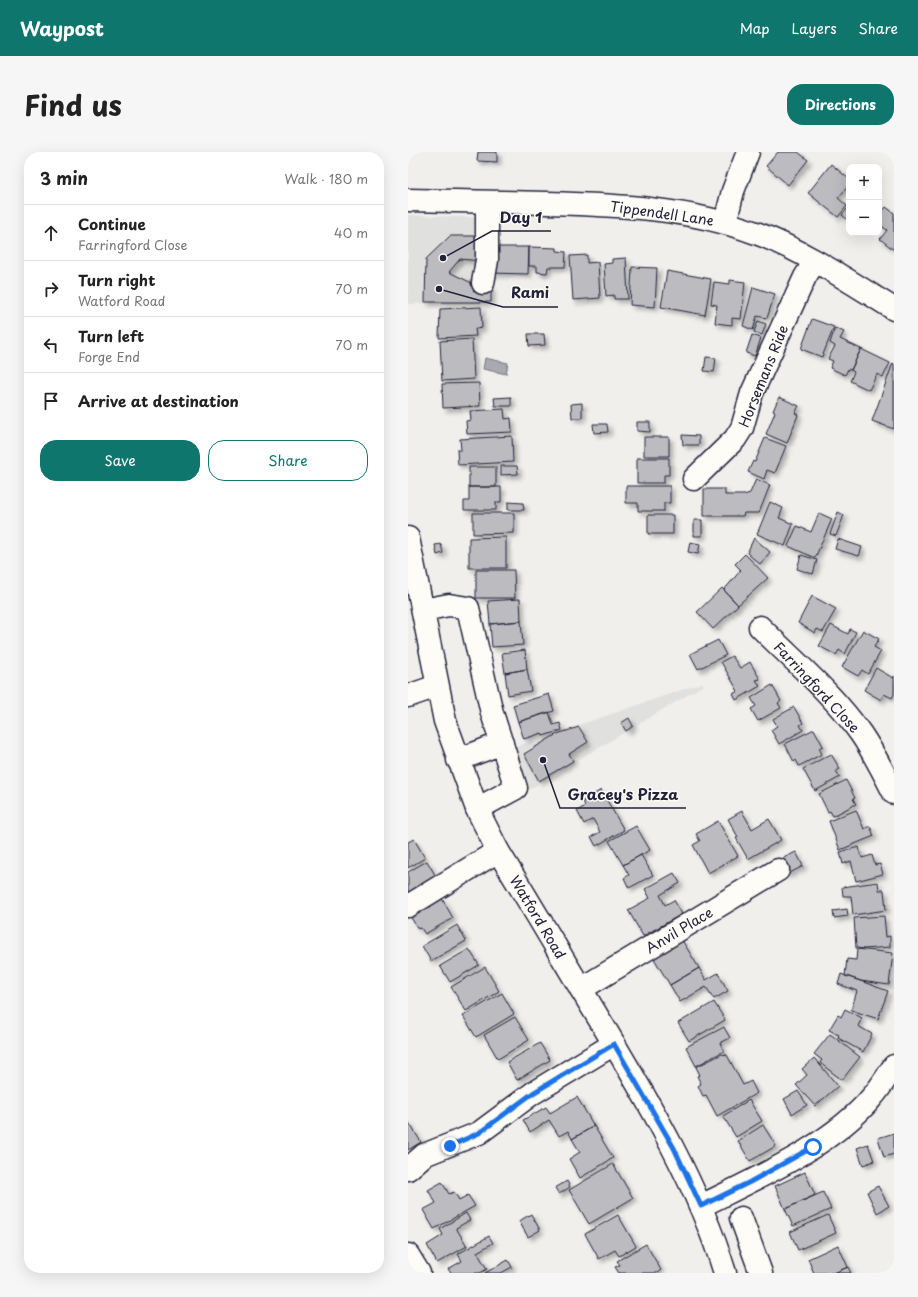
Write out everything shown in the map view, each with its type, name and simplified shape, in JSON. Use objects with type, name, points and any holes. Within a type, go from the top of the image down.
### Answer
[{"type":"street","points":[[725,223],[733,191],[748,152]]},
{"type":"street","name":"Tippendell Lane","points":[[408,200],[614,205],[688,214],[758,233],[815,261],[894,309]]},
{"type":"street","points":[[483,283],[487,260],[487,202]]},
{"type":"street","name":"Horsemans Ride","points":[[694,478],[734,439],[742,428],[752,393],[805,277],[815,261]]},
{"type":"street","name":"Watford Road","points":[[408,538],[445,721],[458,760],[478,809],[498,851],[614,1044],[674,1148],[701,1206],[725,1273]]},
{"type":"street","points":[[423,610],[449,605],[468,608],[492,713],[516,788],[478,809]]},
{"type":"street","name":"Farringford Close","points":[[760,627],[833,700],[861,733],[887,760],[894,793]]},
{"type":"street","points":[[408,696],[437,686]]},
{"type":"street","points":[[458,760],[502,743]]},
{"type":"street","points":[[408,906],[498,851]]},
{"type":"street","name":"Anvil Place","points":[[581,989],[778,870]]},
{"type":"street","points":[[408,1169],[424,1155],[479,1133],[533,1093],[614,1044]]},
{"type":"street","points":[[701,1206],[750,1182],[813,1147],[858,1112],[892,1073]]},
{"type":"street","points":[[741,1218],[761,1273]]},
{"type":"street","points":[[408,1255],[419,1273]]},
{"type":"shaded area","points":[[408,215],[492,218],[491,302],[408,304]]},
{"type":"shaded area","points":[[485,358],[508,363],[506,374],[483,369]]},
{"type":"shaded area","points":[[702,683],[704,685],[518,796],[500,752]]},
{"type":"building","points":[[478,152],[497,152],[497,162],[477,161]]},
{"type":"building","points":[[778,152],[798,152],[808,160],[788,185],[766,166]]},
{"type":"building","points":[[831,164],[846,176],[846,189],[838,198],[846,205],[846,207],[838,217],[808,193]]},
{"type":"building","points":[[886,207],[894,213],[894,250],[880,239],[887,230],[882,226],[882,212]]},
{"type":"building","points":[[846,210],[846,218],[842,215]]},
{"type":"building","points":[[450,236],[484,236],[482,261],[460,259],[449,272],[476,285],[491,286],[491,302],[425,302],[426,259]]},
{"type":"building","points":[[493,247],[529,247],[528,274],[492,273]]},
{"type":"building","points":[[529,247],[557,248],[557,251],[566,252],[565,267],[548,267],[547,273],[537,272],[537,266],[529,266]]},
{"type":"building","points":[[587,255],[587,263],[598,262],[600,298],[573,300],[570,256]]},
{"type":"building","points":[[626,258],[628,299],[614,299],[614,295],[606,296],[604,264],[612,263],[612,259]]},
{"type":"building","points":[[632,267],[657,268],[655,307],[630,305]]},
{"type":"building","points":[[667,271],[711,279],[705,315],[661,307]]},
{"type":"building","points":[[730,280],[745,282],[741,319],[732,318],[732,325],[715,323],[717,305],[711,304],[714,282],[730,284]]},
{"type":"building","points":[[753,287],[775,294],[767,318],[757,316],[753,330],[743,326]]},
{"type":"building","points":[[481,307],[482,328],[475,329],[476,336],[439,338],[440,309]]},
{"type":"building","points":[[812,319],[834,327],[822,357],[801,349]]},
{"type":"building","points":[[758,321],[766,324],[762,335],[754,332]]},
{"type":"building","points":[[835,328],[844,332],[840,339],[861,349],[851,370],[848,369],[845,375],[830,368],[833,361],[828,359],[835,346],[830,343]]},
{"type":"building","points":[[528,334],[544,334],[545,345],[529,346]]},
{"type":"building","points":[[752,335],[761,338],[755,356],[746,353]]},
{"type":"building","points":[[472,339],[474,379],[442,381],[440,341]]},
{"type":"building","points":[[861,349],[890,363],[883,377],[877,374],[869,390],[850,381],[854,372],[851,370]]},
{"type":"building","points":[[706,357],[716,358],[714,372],[704,371]]},
{"type":"building","points":[[893,363],[894,364],[894,429],[872,421]]},
{"type":"building","points":[[479,383],[480,406],[443,408],[442,384]]},
{"type":"building","points":[[511,397],[511,406],[495,406],[494,398]]},
{"type":"building","points":[[779,397],[799,406],[795,413],[798,415],[787,443],[766,434]]},
{"type":"building","points":[[582,403],[582,418],[572,418],[571,404]]},
{"type":"building","points":[[504,409],[505,419],[511,418],[512,432],[467,434],[466,421],[471,420],[470,411]]},
{"type":"building","points":[[637,422],[650,422],[650,432],[637,431]]},
{"type":"building","points":[[593,424],[607,424],[608,432],[594,433]]},
{"type":"building","points":[[682,435],[699,436],[699,445],[683,445]]},
{"type":"building","points":[[512,436],[513,462],[458,465],[457,450],[461,450],[460,439]]},
{"type":"building","points":[[644,437],[669,437],[669,456],[644,456]]},
{"type":"building","points":[[765,438],[786,446],[775,473],[767,470],[764,479],[748,472],[753,461],[755,462]]},
{"type":"building","points":[[637,458],[669,458],[669,475],[664,475],[664,483],[637,483]]},
{"type":"building","points":[[501,466],[517,466],[518,474],[501,475]]},
{"type":"building","points":[[469,467],[496,467],[496,487],[469,487]]},
{"type":"building","points":[[756,479],[770,485],[759,513],[744,513],[743,516],[704,516],[704,489],[725,489],[725,495],[744,495],[750,493]]},
{"type":"building","points":[[626,486],[670,486],[670,503],[664,503],[664,511],[638,511],[638,503],[626,503]]},
{"type":"building","points":[[469,487],[501,487],[501,502],[496,502],[496,510],[464,510],[464,501],[469,501]]},
{"type":"building","points":[[508,502],[523,503],[524,510],[508,510]]},
{"type":"building","points":[[770,502],[783,508],[779,518],[793,524],[785,546],[757,534]]},
{"type":"building","points":[[838,512],[844,515],[836,536],[830,534]]},
{"type":"building","points":[[473,513],[514,513],[514,533],[473,534]]},
{"type":"building","points":[[819,513],[832,519],[815,558],[788,546],[797,526],[811,532]]},
{"type":"building","points":[[648,515],[673,515],[673,534],[648,534]]},
{"type":"building","points":[[694,520],[702,520],[702,536],[694,536]]},
{"type":"building","points":[[506,537],[506,568],[469,568],[469,538]]},
{"type":"building","points":[[754,538],[770,552],[760,564],[747,553]]},
{"type":"building","points":[[838,539],[862,547],[859,556],[835,549]]},
{"type":"building","points":[[690,542],[700,544],[698,554],[688,552]]},
{"type":"building","points":[[441,544],[443,553],[437,555],[435,545]]},
{"type":"building","points":[[745,554],[768,578],[738,605],[724,590],[741,570],[735,564]]},
{"type":"building","points":[[801,555],[817,560],[813,574],[797,569]]},
{"type":"building","points":[[476,570],[514,570],[515,598],[476,598]]},
{"type":"building","points":[[722,588],[738,605],[713,629],[697,612]]},
{"type":"building","points":[[812,596],[836,609],[823,632],[817,629],[815,633],[798,623]]},
{"type":"building","points":[[520,599],[521,621],[490,624],[488,601]]},
{"type":"building","points":[[521,621],[523,645],[492,647],[490,624]]},
{"type":"building","points":[[831,625],[848,634],[850,629],[856,632],[845,654],[839,650],[836,655],[819,646]]},
{"type":"building","points":[[863,630],[879,639],[874,647],[881,651],[868,674],[862,670],[858,676],[842,667]]},
{"type":"building","points":[[718,640],[726,655],[698,669],[690,654]]},
{"type":"building","points":[[525,650],[527,669],[505,673],[502,653]]},
{"type":"building","points":[[732,656],[740,668],[750,662],[760,679],[756,680],[760,686],[736,700],[733,694],[738,691],[721,662]]},
{"type":"building","points":[[876,668],[893,678],[894,676],[894,694],[892,698],[884,694],[881,700],[864,690]]},
{"type":"building","points":[[527,669],[531,691],[508,695],[505,673]]},
{"type":"building","points":[[772,685],[781,701],[778,703],[781,708],[758,721],[751,709],[756,706],[751,698]]},
{"type":"building","points":[[549,694],[554,711],[518,722],[513,705]]},
{"type":"building","points":[[794,707],[803,723],[800,725],[803,730],[779,744],[771,730],[777,726],[773,719]]},
{"type":"building","points":[[549,712],[553,725],[560,723],[562,730],[543,736],[542,733],[524,739],[518,722]]},
{"type":"building","points":[[629,718],[633,726],[626,731],[621,723]]},
{"type":"building","points":[[579,727],[588,742],[569,754],[573,761],[539,781],[524,754],[557,734]]},
{"type":"building","points":[[814,729],[823,746],[819,748],[822,754],[799,766],[796,760],[794,762],[785,744]]},
{"type":"building","points":[[831,754],[840,769],[836,771],[840,777],[815,791],[803,769]]},
{"type":"building","points":[[846,780],[855,798],[853,799],[856,804],[833,816],[830,811],[828,812],[819,794]]},
{"type":"building","points":[[601,790],[624,830],[596,846],[591,837],[600,832],[593,819],[584,824],[577,811],[585,806],[583,801]]},
{"type":"building","points":[[856,810],[864,829],[870,826],[874,836],[840,850],[829,821]]},
{"type":"building","points":[[742,811],[752,829],[769,819],[781,840],[748,859],[736,838],[738,837],[728,819]]},
{"type":"building","points":[[718,821],[738,856],[708,873],[693,845],[700,841],[696,834]]},
{"type":"building","points":[[636,826],[650,850],[623,865],[609,841]]},
{"type":"building","points":[[414,839],[425,858],[408,868],[408,842]]},
{"type":"building","points":[[859,847],[862,858],[872,855],[875,865],[880,864],[883,874],[856,881],[851,861],[843,864],[840,852]]},
{"type":"building","points":[[796,852],[803,866],[786,875],[779,860]]},
{"type":"building","points":[[641,855],[653,875],[629,888],[624,878],[629,875],[623,865]]},
{"type":"building","points":[[427,861],[438,880],[408,898],[408,872]]},
{"type":"building","points":[[674,873],[680,883],[660,895],[665,905],[674,900],[682,914],[643,936],[628,910],[650,898],[645,889]]},
{"type":"building","points":[[878,882],[879,890],[884,890],[886,910],[853,915],[851,896],[843,896],[842,887]]},
{"type":"building","points":[[441,897],[453,918],[425,934],[421,928],[418,929],[410,916]]},
{"type":"building","points":[[847,909],[848,916],[834,918],[833,911]]},
{"type":"building","points":[[884,916],[886,937],[890,936],[890,947],[864,949],[856,948],[854,918]]},
{"type":"building","points":[[457,925],[466,941],[431,961],[422,946]]},
{"type":"building","points":[[682,940],[699,968],[670,985],[653,957]]},
{"type":"building","points":[[469,949],[479,965],[450,982],[440,966]]},
{"type":"building","points":[[857,949],[893,953],[889,985],[861,981],[845,976],[847,959],[856,960]]},
{"type":"building","points":[[485,967],[499,991],[466,1011],[451,987]]},
{"type":"building","points":[[699,968],[706,980],[718,973],[728,991],[714,999],[706,987],[680,1002],[670,985]]},
{"type":"building","points":[[841,974],[888,991],[878,1019],[851,1010],[857,991],[838,984]]},
{"type":"building","points":[[502,993],[514,1014],[476,1037],[463,1016]]},
{"type":"building","points":[[714,1002],[725,1020],[689,1041],[678,1023]]},
{"type":"building","points":[[845,1009],[862,1018],[858,1026],[872,1034],[863,1052],[838,1038],[839,1035],[829,1030],[838,1015],[841,1017]]},
{"type":"building","points":[[515,1017],[529,1040],[498,1059],[484,1035]]},
{"type":"building","points":[[724,1027],[730,1038],[720,1043],[724,1051],[696,1066],[686,1047]]},
{"type":"building","points":[[830,1034],[860,1057],[842,1080],[820,1063],[822,1060],[814,1054]]},
{"type":"building","points":[[540,1043],[550,1060],[517,1080],[507,1062]]},
{"type":"building","points":[[722,1054],[727,1055],[743,1085],[751,1081],[757,1093],[717,1116],[706,1095],[703,1096],[698,1086],[701,1084],[697,1076],[700,1075],[696,1067]]},
{"type":"building","points":[[814,1058],[838,1086],[815,1106],[796,1085],[807,1075],[802,1069]]},
{"type":"building","points":[[798,1091],[807,1105],[792,1114],[784,1099]]},
{"type":"building","points":[[577,1097],[594,1126],[572,1139],[568,1131],[559,1136],[549,1120],[530,1132],[523,1120],[546,1107],[550,1113]]},
{"type":"building","points":[[749,1100],[762,1121],[736,1137],[723,1116]]},
{"type":"building","points":[[408,1121],[421,1142],[408,1150]]},
{"type":"building","points":[[763,1125],[776,1146],[750,1161],[738,1141]]},
{"type":"building","points":[[594,1126],[613,1158],[580,1178],[569,1159],[580,1152],[572,1139]]},
{"type":"building","points":[[894,1133],[894,1154],[884,1157],[878,1138]]},
{"type":"building","points":[[868,1144],[874,1161],[863,1165],[857,1148]]},
{"type":"building","points":[[613,1164],[633,1198],[589,1224],[569,1190]]},
{"type":"building","points":[[805,1172],[815,1195],[785,1209],[775,1186]]},
{"type":"building","points":[[567,1181],[570,1187],[559,1194],[555,1188]]},
{"type":"building","points":[[442,1182],[449,1194],[454,1192],[459,1200],[468,1195],[475,1206],[434,1229],[423,1210],[436,1203],[428,1190]]},
{"type":"building","points":[[878,1186],[889,1206],[877,1213],[867,1192]]},
{"type":"building","points":[[823,1192],[831,1209],[793,1226],[785,1209]]},
{"type":"building","points":[[466,1213],[470,1220],[456,1228],[467,1246],[437,1263],[427,1245],[443,1235],[440,1229]]},
{"type":"building","points":[[531,1214],[540,1230],[528,1237],[519,1221]]},
{"type":"building","points":[[618,1215],[636,1246],[619,1256],[615,1250],[599,1259],[585,1234]]},
{"type":"building","points":[[828,1215],[836,1233],[798,1250],[790,1232]]},
{"type":"building","points":[[489,1236],[493,1243],[477,1252],[487,1269],[480,1273],[451,1273],[448,1269],[462,1261],[458,1254]]},
{"type":"building","points":[[646,1244],[661,1270],[657,1273],[619,1273],[615,1267],[620,1265],[617,1261]]},
{"type":"building","points":[[838,1245],[848,1267],[834,1273],[814,1273],[808,1259]]},
{"type":"building","points":[[508,1260],[512,1267],[501,1273],[485,1273]]},
{"type":"building","points":[[848,1267],[851,1273],[834,1273]]},
{"type":"place","name":"Day 1","points":[[443,258]]},
{"type":"place","name":"Rami","points":[[439,289]]},
{"type":"place","name":"Gracey's Pizza","points":[[543,760]]},
{"type":"route","points":[[450,1146],[479,1133],[495,1123],[533,1093],[614,1044],[674,1148],[701,1206],[750,1182],[813,1147]]}]
